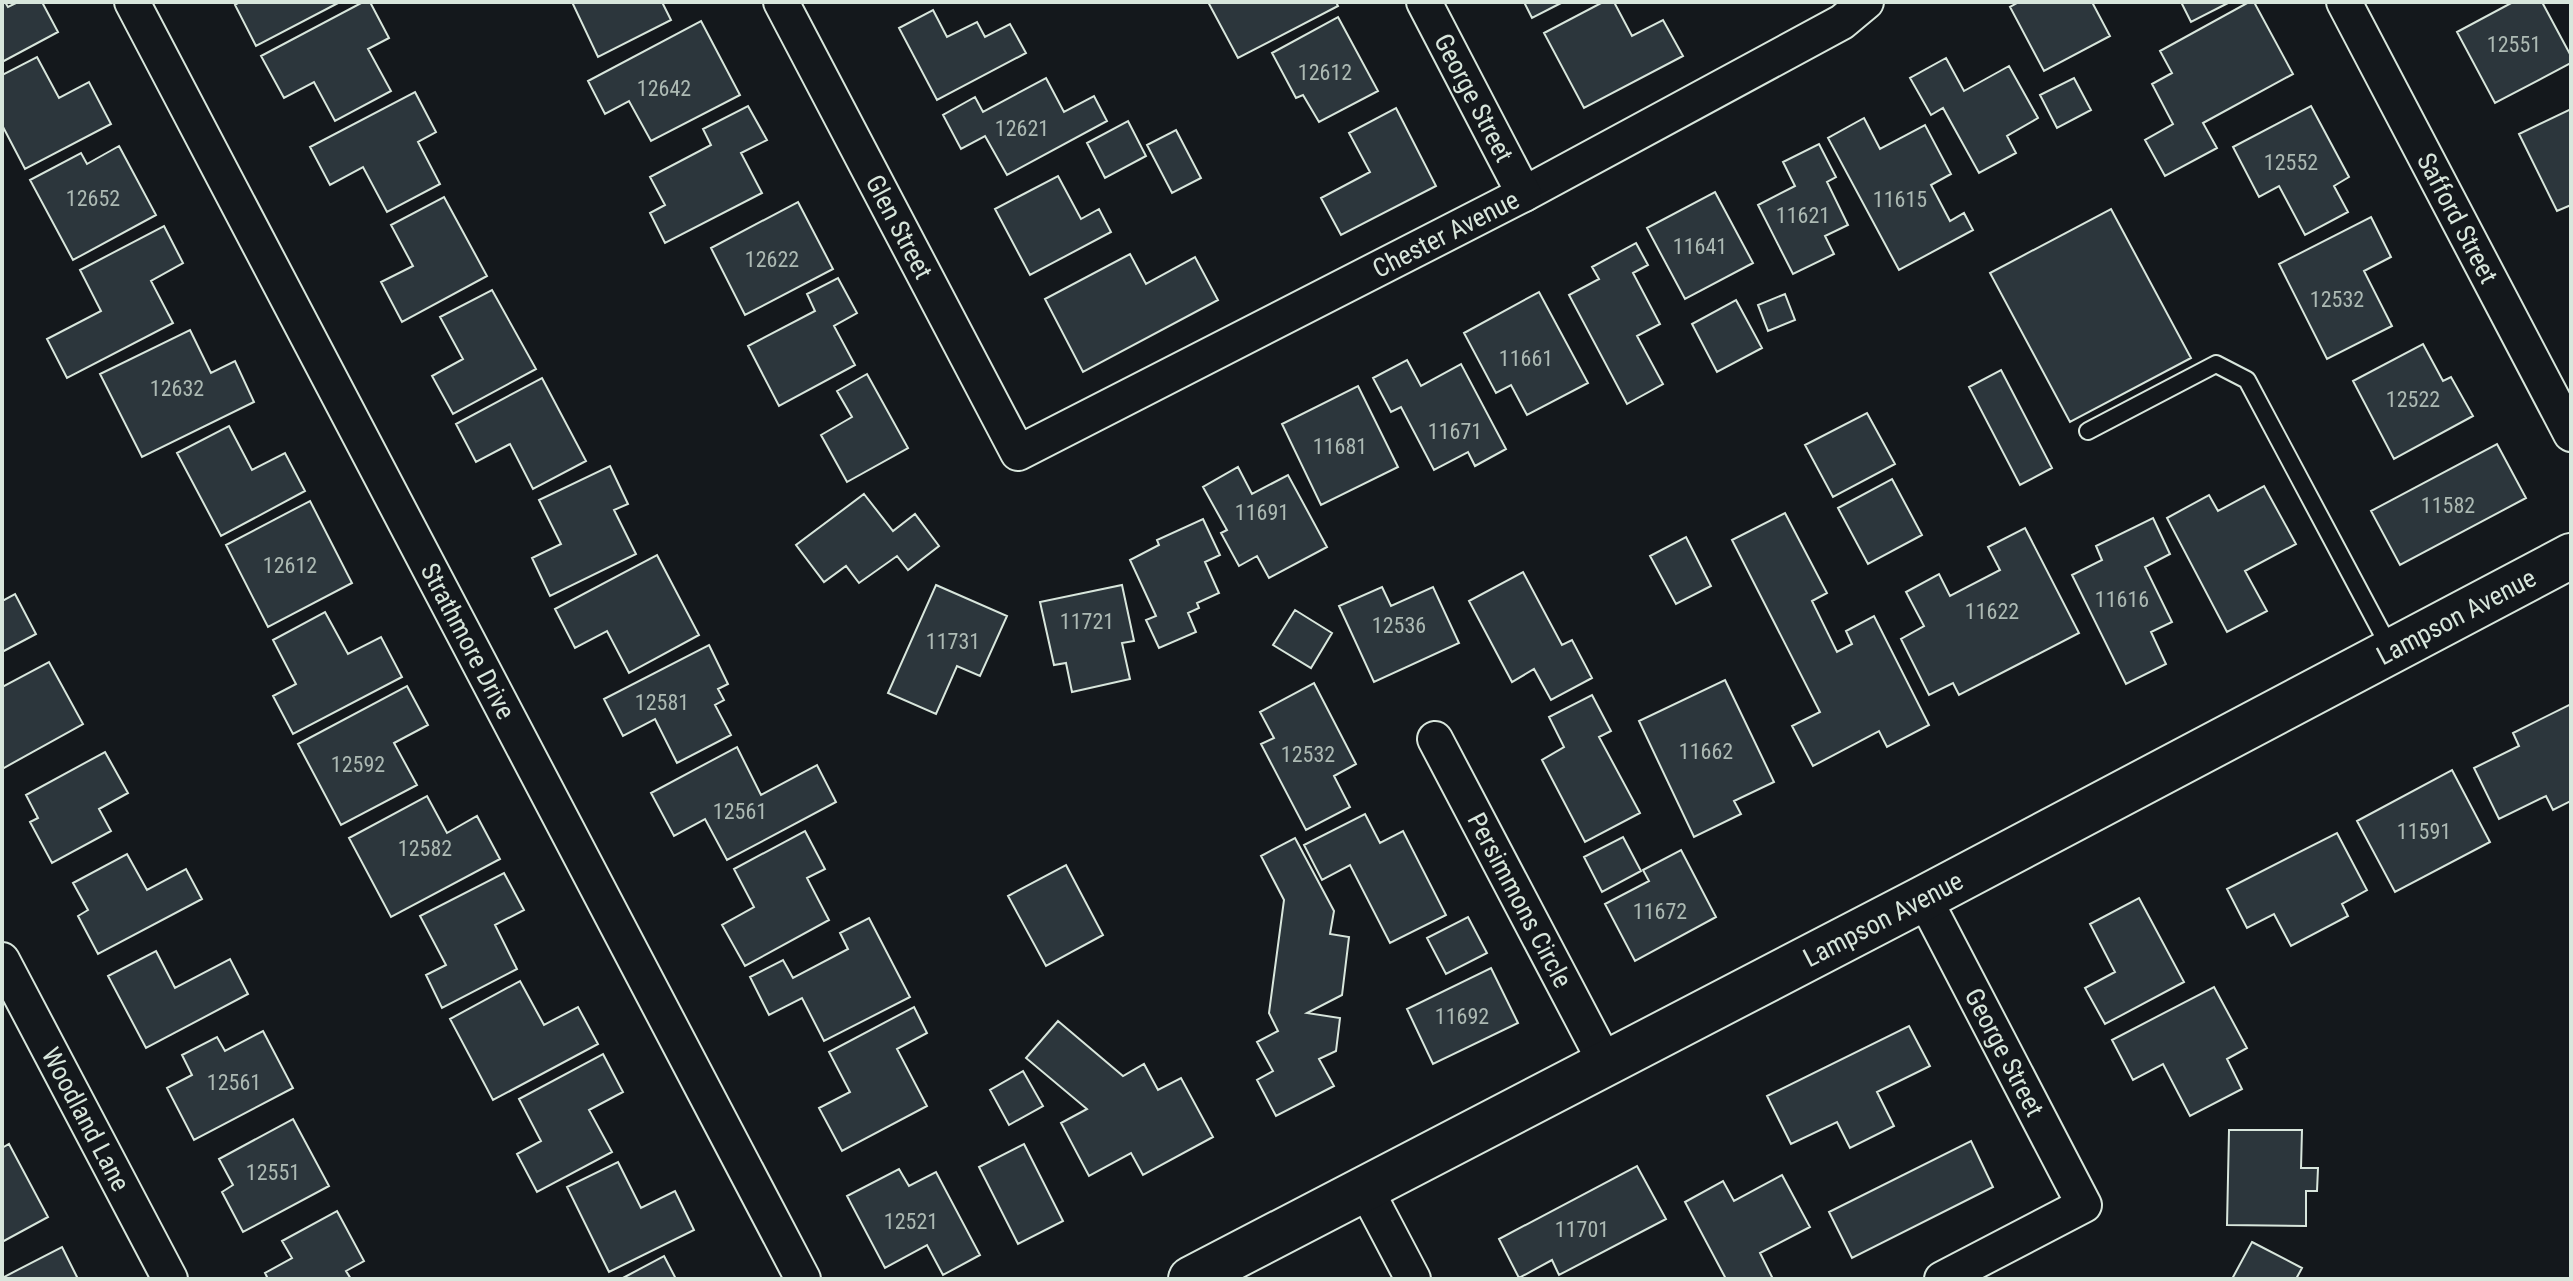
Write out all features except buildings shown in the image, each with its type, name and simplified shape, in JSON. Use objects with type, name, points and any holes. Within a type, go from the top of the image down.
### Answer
[{"type":"street","name":"Strathmore Drive","points":[[132,2],[803,1279]]},
{"type":"street","name":"Glen Street","points":[[781,2],[1018,453]]},
{"type":"street","name":"George Street","points":[[1424,2],[1524,194]]},
{"type":"street","name":"Chester Avenue","points":[[1018,453],[1524,194],[1842,22],[1866,2]]},
{"type":"street","name":"Safford Street","points":[[2344,2],[2571,434]]},
{"type":"street","name":"Lampson Avenue","points":[[1191,1279],[2391,651],[2569,563]]},
{"type":"street","name":"Persimmons Circle","points":[[1435,739],[1605,1062]]},
{"type":"street","name":"George Street","points":[[1924,898],[2084,1205],[1942,1279]]},
{"type":"street","name":"Woodland Lane","points":[[2,960],[170,1279]]},
{"type":"street","points":[[1365,1188],[1413,1279]]},
{"type":"lane","points":[[2088,431],[2216,364],[2247,380],[2391,651]]}]
